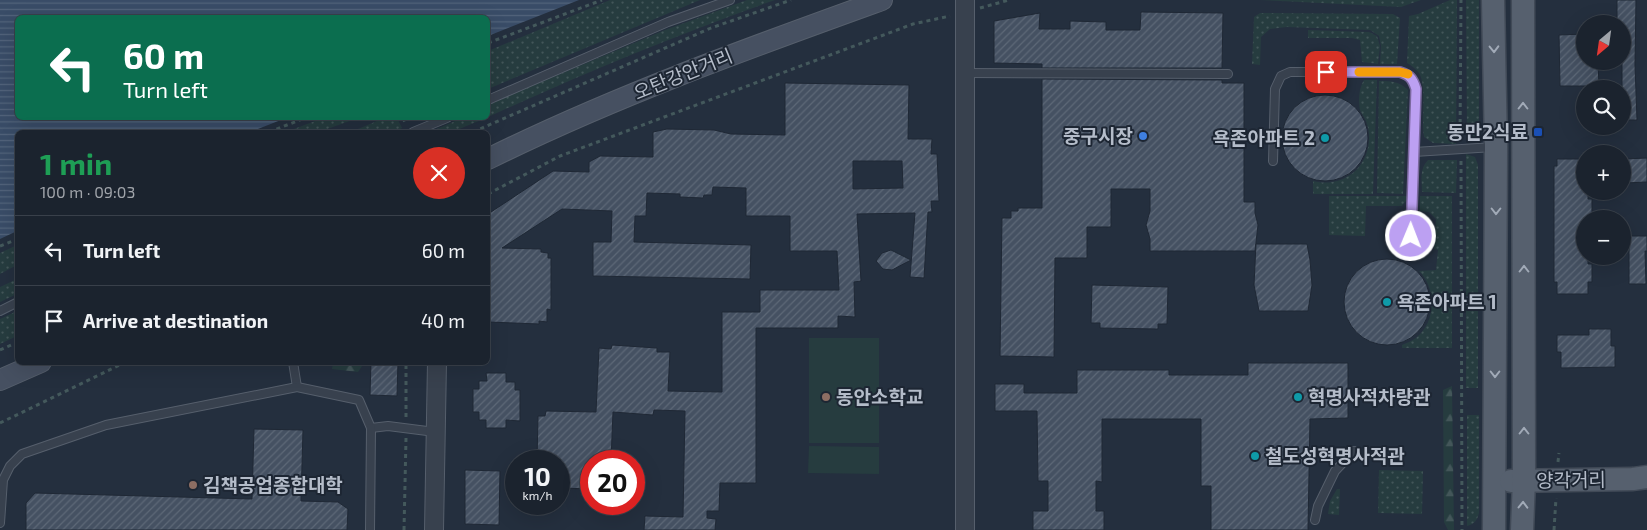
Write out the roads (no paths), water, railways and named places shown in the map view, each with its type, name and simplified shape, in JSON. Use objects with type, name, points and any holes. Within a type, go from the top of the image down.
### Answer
[{"type":"main road","name":"오탄강안거리","points":[[490,158],[554,126],[706,64],[882,0]]},
{"type":"main road","points":[[1493,0],[1496,147],[1494,530]]},
{"type":"main road","points":[[1522,530],[1524,480],[1523,0]]},
{"type":"main road","points":[[0,380],[34,365]]},
{"type":"main road","name":"양각거리","points":[[1494,482],[1633,479],[1647,477]]},
{"type":"street","points":[[965,6],[965,530]]},
{"type":"street","points":[[434,530],[437,365]]},
{"type":"lane","points":[[490,99],[659,26],[730,0]]},
{"type":"lane","points":[[1273,161],[1275,89],[1281,76],[1290,72],[1400,72],[1408,74],[1413,80],[1416,89],[1411,236]]},
{"type":"lane","points":[[965,73],[1228,74]]},
{"type":"lane","points":[[418,130],[442,120]]},
{"type":"lane","points":[[1414,152],[1496,147]]},
{"type":"lane","points":[[0,311],[15,304]]},
{"type":"lane","points":[[293,365],[297,387]]},
{"type":"lane","points":[[0,522],[3,480],[10,466],[22,454],[106,425],[297,387],[359,400],[371,428],[370,530]]},
{"type":"lane","points":[[371,428],[388,426],[436,432]]},
{"type":"lane","points":[[1315,520],[1318,506],[1335,471],[1354,451]]},
{"type":"water","points":[[0,0],[579,0],[490,35],[490,15],[15,15],[15,120],[281,120],[255,130],[15,130],[15,232],[0,239]]},
{"type":"place","name":"동만2식료","points":[[1538,132]]},
{"type":"place","name":"중구시장","points":[[1143,136]]},
{"type":"place","name":"욕존아파트 2","points":[[1325,138]]},
{"type":"place","name":"욕존아파트 1","points":[[1387,302]]},
{"type":"place","name":"동안소학교","points":[[826,397]]},
{"type":"place","name":"혁명사적차량관","points":[[1298,397]]},
{"type":"place","name":"철도성혁명사적관","points":[[1255,456]]},
{"type":"place","name":"김책공업종합대학","points":[[193,485]]}]
